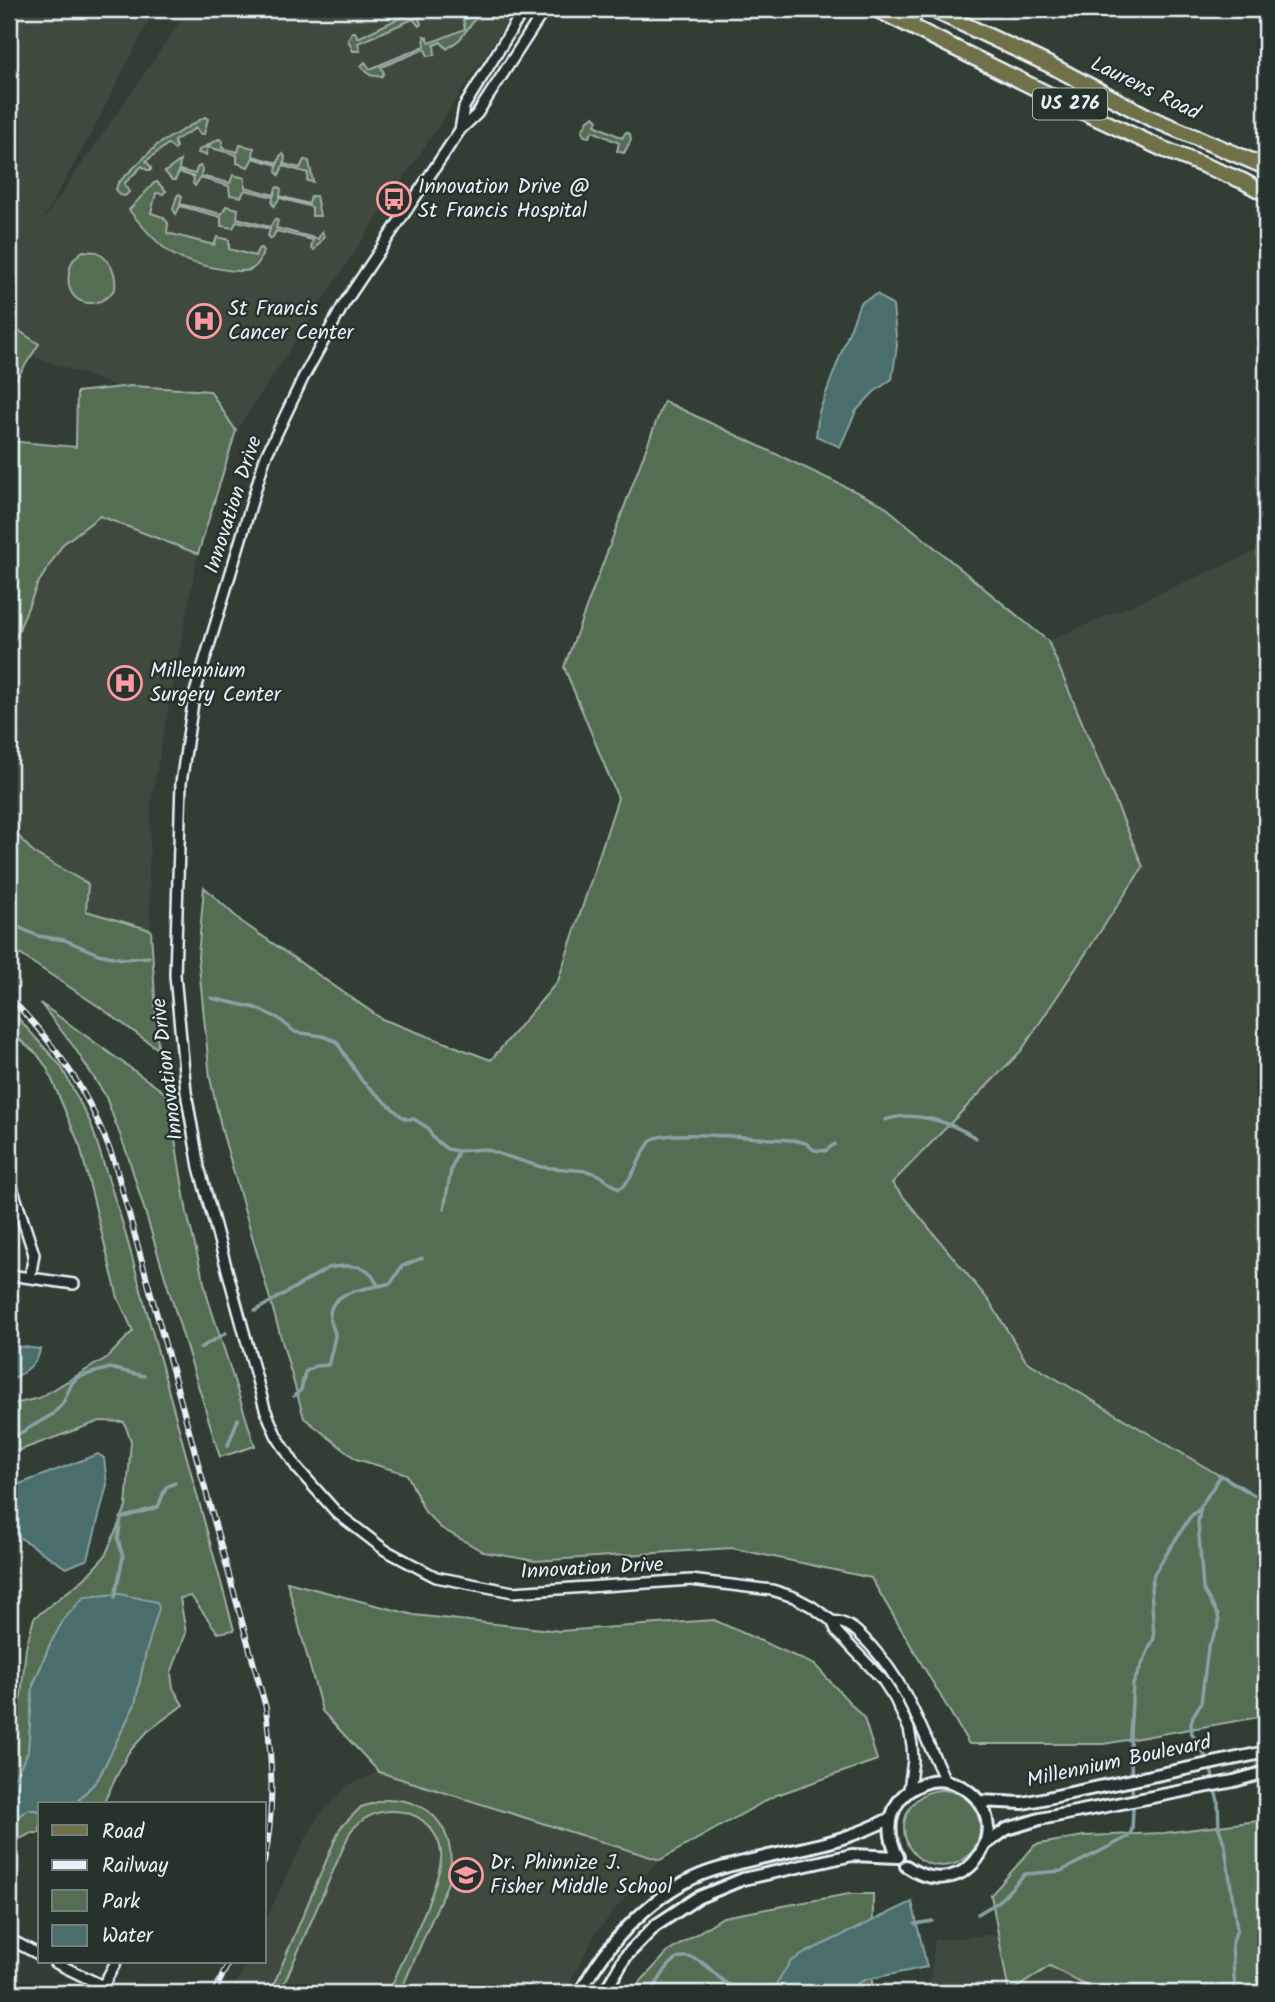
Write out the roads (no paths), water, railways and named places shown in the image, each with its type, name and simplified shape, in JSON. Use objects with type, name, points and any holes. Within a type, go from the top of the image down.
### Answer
[{"type":"main road","name":"US 276","points":[[876,9],[1163,149],[1243,181],[1266,194]]},
{"type":"main road","points":[[910,24],[916,9]]},
{"type":"main road","name":"Laurens Road","points":[[932,9],[1173,128],[1266,167]]},
{"type":"main road","points":[[1163,149],[1173,128]]},
{"type":"street","name":"Innovation Drive","points":[[460,130],[464,107],[524,9]]},
{"type":"street","name":"Innovation Drive","points":[[545,9],[477,114],[460,130],[344,304],[303,378],[265,458],[194,696],[181,783],[175,975],[198,1167],[256,1380],[276,1435],[297,1468],[337,1513],[385,1550],[436,1577],[513,1592],[691,1580],[772,1590],[794,1597],[832,1621],[845,1622],[863,1637],[897,1678],[921,1725],[944,1780]]},
{"type":"street","points":[[9,1178],[34,1254],[30,1278]]},
{"type":"street","points":[[9,1276],[74,1284]]},
{"type":"street","name":"Innovation Drive","points":[[832,1621],[837,1632],[882,1679],[905,1719],[912,1745],[909,1790]]},
{"type":"street","name":"Millennium Boulevard","points":[[979,1801],[1023,1803],[1266,1752]]},
{"type":"street","name":"Millennium Boulevard","points":[[986,1844],[1013,1826],[1266,1772]]},
{"type":"street","points":[[604,1993],[626,1956],[655,1926],[697,1898],[743,1879],[852,1856],[902,1862],[927,1877],[953,1877],[974,1864],[986,1844],[988,1829],[979,1801],[968,1790],[944,1780],[924,1783],[909,1790],[898,1802],[891,1818],[892,1845],[902,1862]]},
{"type":"street","points":[[580,1993],[592,1970],[627,1927],[659,1900],[689,1881],[709,1871],[757,1858],[837,1841],[891,1818]]},
{"type":"street","points":[[9,1939],[38,1954]]},
{"type":"street","points":[[57,1964],[101,1989],[115,1964]]},
{"type":"water","points":[[877,294],[893,306],[897,346],[892,379],[874,392],[856,411],[840,447],[816,436],[819,412],[860,303]]},
{"type":"water","points":[[9,1345],[40,1349],[33,1364],[9,1382]]},
{"type":"water","points":[[98,1454],[104,1458],[107,1485],[88,1559],[66,1568],[13,1533],[9,1524],[9,1488]]},
{"type":"water","points":[[120,1594],[157,1602],[159,1608],[135,1704],[98,1779],[77,1802],[38,1802],[38,1811],[28,1809],[9,1823],[9,1788],[28,1752],[33,1686],[50,1644],[64,1619],[84,1597]]},
{"type":"water","points":[[912,1902],[927,1967],[864,1980],[833,1993],[777,1993],[776,1984],[790,1962]]},
{"type":"waterway","points":[[9,923],[38,936],[65,940],[98,954],[123,959],[149,957]]},
{"type":"waterway","points":[[211,998],[256,1008],[278,1018],[295,1032],[336,1041],[362,1081],[401,1116],[414,1119],[428,1128],[433,1138],[447,1149],[484,1149],[541,1167],[587,1171],[599,1175],[619,1189],[630,1179],[652,1140],[661,1137],[696,1135],[793,1140],[806,1143],[814,1150],[825,1151],[835,1144]]},
{"type":"waterway","points":[[885,1120],[908,1116],[932,1119],[976,1138]]},
{"type":"waterway","points":[[444,1209],[451,1170],[458,1151]]},
{"type":"waterway","points":[[294,1396],[301,1390],[305,1372],[315,1366],[328,1365],[335,1335],[330,1319],[331,1309],[336,1301],[352,1292],[391,1283],[402,1266],[422,1258]]},
{"type":"waterway","points":[[255,1311],[328,1268],[360,1267],[371,1274],[378,1285]]},
{"type":"waterway","points":[[200,1348],[226,1333]]},
{"type":"waterway","points":[[9,1434],[17,1435],[53,1414],[63,1403],[72,1383],[78,1377],[110,1368],[144,1376]]},
{"type":"waterway","points":[[228,1445],[238,1419]]},
{"type":"waterway","points":[[1235,1993],[1232,1945],[1237,1929],[1225,1846],[1219,1828],[1218,1802],[1208,1761],[1192,1734],[1191,1723],[1201,1703],[1208,1648],[1219,1625],[1218,1615],[1203,1589],[1198,1522],[1201,1506],[1221,1475],[1266,1502]]},
{"type":"waterway","points":[[115,1597],[123,1557],[118,1539],[121,1518],[158,1507],[166,1487],[175,1483]]},
{"type":"waterway","points":[[978,1914],[998,1902],[1025,1874],[1061,1871],[1128,1837],[1132,1830],[1130,1735],[1133,1684],[1154,1638],[1151,1588],[1154,1574],[1190,1517],[1199,1509]]},
{"type":"waterway","points":[[915,1924],[932,1921]]},
{"type":"waterway","points":[[651,1993],[673,1962],[688,1957],[708,1967],[729,1985],[779,1986]]},
{"type":"railway","points":[[9,997],[44,1036],[72,1074],[95,1116],[115,1164],[266,1708],[271,1786],[266,1850]]},
{"type":"railway","points":[[214,1993],[228,1964]]},
{"type":"place","name":"Innovation Drive @ St Francis Hospital","points":[[394,199]]},
{"type":"place","name":"St Francis Cancer Center","points":[[204,321]]},
{"type":"place","name":"Millennium Surgery Center","points":[[125,683]]},
{"type":"place","name":"Dr. Phinnize J. Fisher Middle School","points":[[466,1875]]}]
